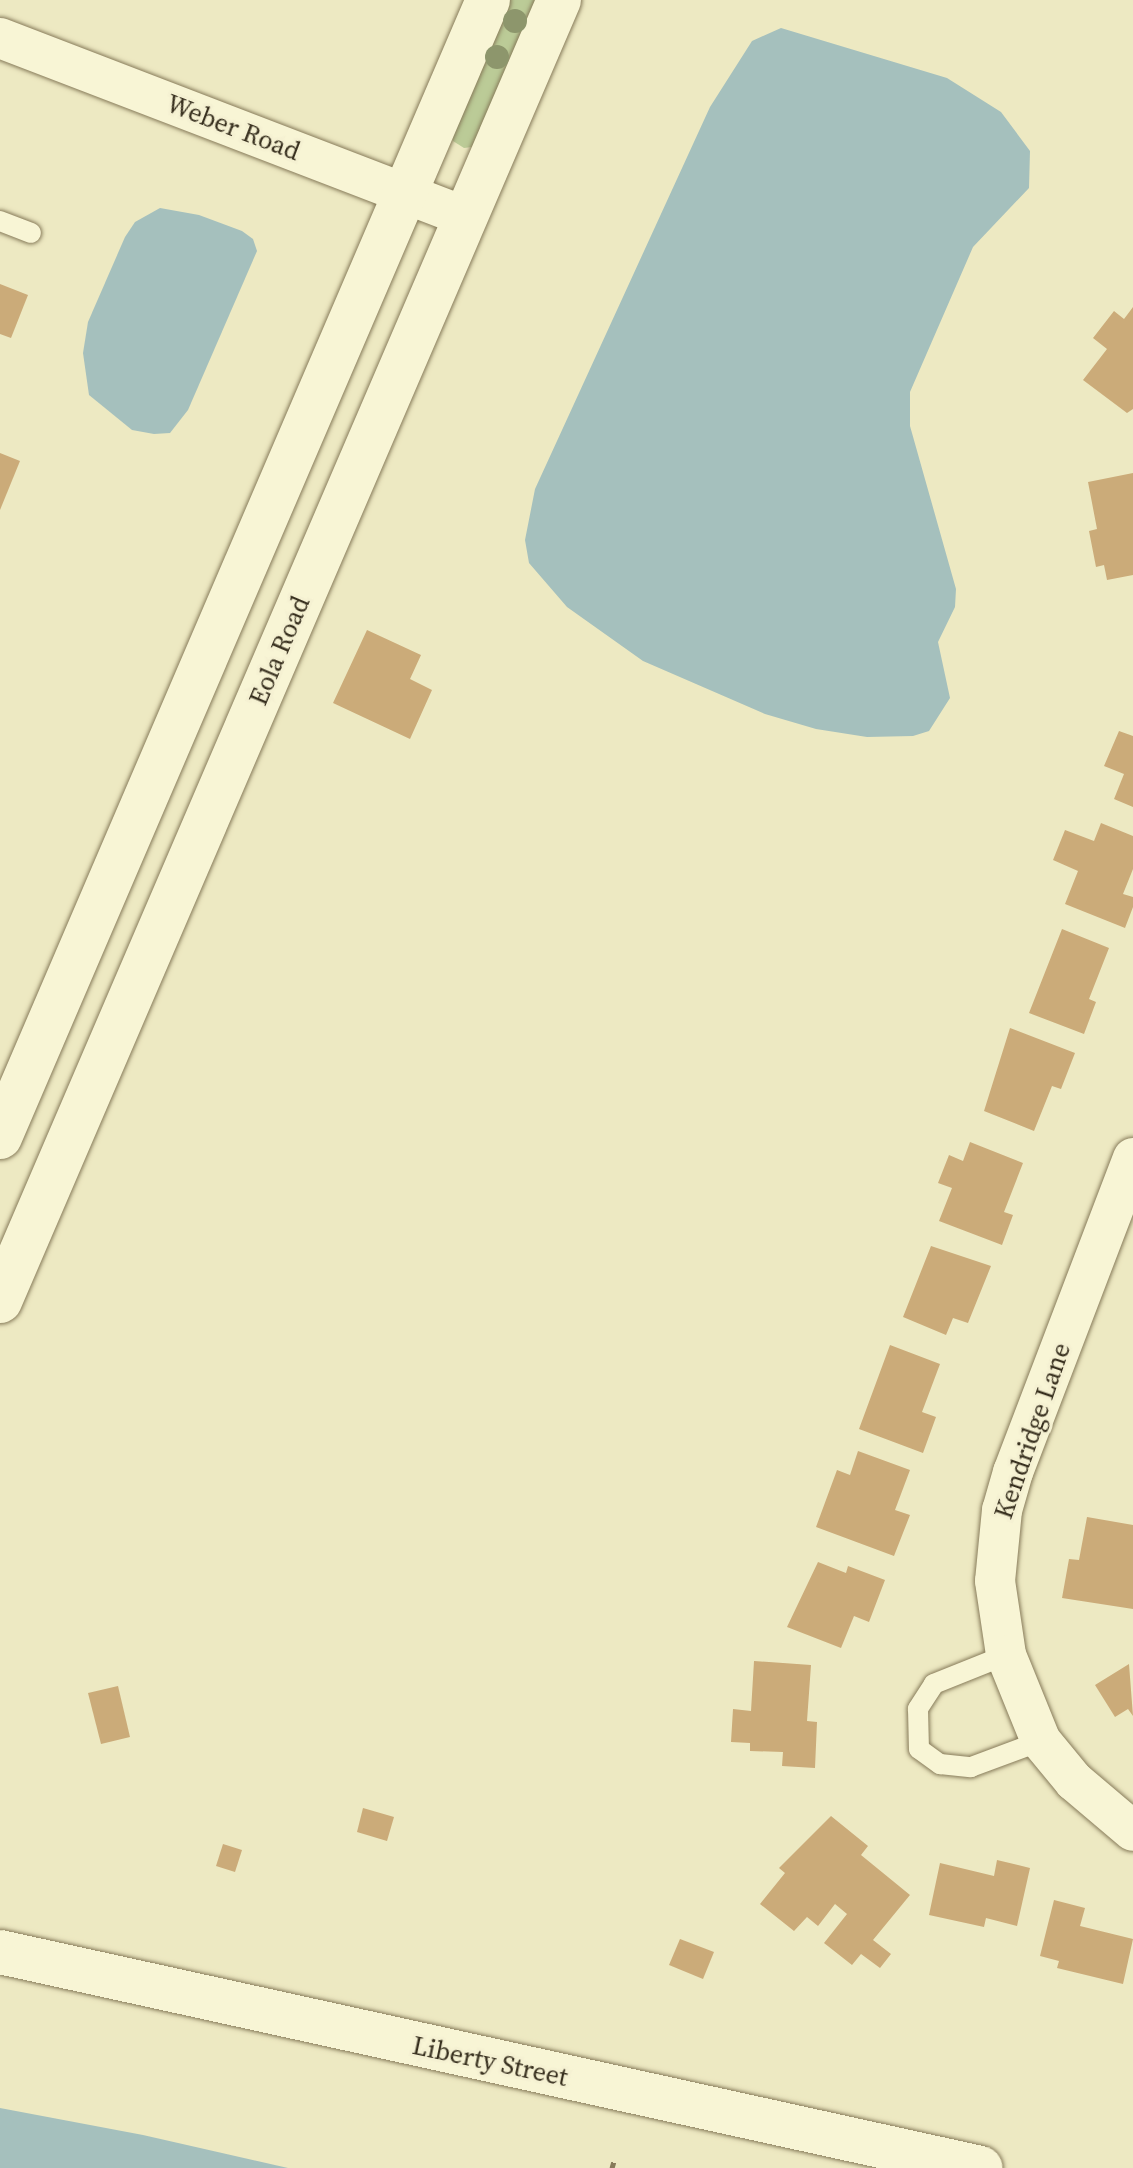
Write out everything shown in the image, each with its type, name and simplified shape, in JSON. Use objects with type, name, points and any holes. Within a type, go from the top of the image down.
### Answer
[{"type":"main road","points":[[0,1137],[488,0]]},
{"type":"main road","name":"Eola Road","points":[[0,1301],[559,0]]},
{"type":"main road","name":"Liberty Street","points":[[0,1952],[981,2168]]},
{"type":"street","name":"Weber Road","points":[[0,38],[466,217]]},
{"type":"street","name":"Kendridge Lane","points":[[1133,1158],[1122,1218],[1002,1510],[995,1581],[1006,1655],[1041,1741],[1074,1781],[1133,1831]]},
{"type":"lane","points":[[0,221],[31,233]]},
{"type":"lane","points":[[1006,1655],[934,1684],[918,1709],[919,1749],[940,1764],[971,1767],[1041,1741]]},
{"type":"green space","points":[[510,0],[537,0],[472,147],[464,148],[453,141],[452,134]]},
{"type":"water","points":[[781,28],[947,78],[1001,112],[1030,151],[1029,188],[973,247],[910,392],[910,426],[956,589],[955,607],[938,642],[950,698],[929,731],[913,736],[867,737],[816,729],[765,714],[643,661],[567,607],[529,563],[525,540],[535,489],[710,107],[752,41]]},
{"type":"water","points":[[160,208],[199,215],[242,231],[253,239],[257,251],[188,410],[170,433],[154,434],[132,430],[89,395],[83,353],[88,322],[125,237],[135,222]]},
{"type":"water","points":[[0,2108],[143,2135],[288,2168],[0,2168]]},
{"type":"building","points":[[0,284],[28,295],[11,338],[0,334]]},
{"type":"building","points":[[1133,307],[1133,409],[1127,413],[1083,380],[1107,349],[1093,338],[1114,311],[1124,319]]},
{"type":"building","points":[[0,453],[20,461],[0,510]]},
{"type":"building","points":[[1133,473],[1133,575],[1107,580],[1104,565],[1096,567],[1089,531],[1097,529],[1088,482]]},
{"type":"building","points":[[367,630],[421,655],[410,679],[432,690],[410,739],[333,703]]},
{"type":"building","points":[[1119,731],[1133,736],[1133,807],[1114,799],[1124,774],[1104,766]]},
{"type":"building","points":[[1101,823],[1133,836],[1133,869],[1123,894],[1133,897],[1133,907],[1125,928],[1065,904],[1078,871],[1053,860],[1065,830],[1094,841]]},
{"type":"building","points":[[1062,929],[1109,948],[1089,999],[1096,1002],[1084,1034],[1029,1013]]},
{"type":"building","points":[[1010,1028],[1075,1053],[1061,1089],[1052,1086],[1034,1131],[984,1111]]},
{"type":"building","points":[[970,1142],[1023,1163],[1004,1212],[1013,1215],[1002,1245],[939,1221],[952,1188],[938,1183],[949,1155],[963,1161]]},
{"type":"building","points":[[931,1246],[991,1266],[968,1323],[953,1318],[946,1335],[903,1317]]},
{"type":"building","points":[[890,1345],[940,1364],[922,1412],[936,1417],[923,1453],[859,1429]]},
{"type":"building","points":[[858,1451],[910,1470],[895,1510],[910,1515],[894,1556],[816,1527],[837,1470],[850,1475]]},
{"type":"building","points":[[1087,1517],[1133,1525],[1133,1609],[1062,1598],[1069,1559],[1079,1560]]},
{"type":"building","points":[[818,1562],[846,1573],[848,1566],[885,1580],[869,1622],[854,1616],[841,1648],[787,1627]]},
{"type":"building","points":[[754,1661],[811,1665],[807,1721],[817,1722],[815,1768],[782,1766],[783,1752],[750,1751],[750,1743],[731,1742],[733,1709],[751,1711]]},
{"type":"building","points":[[1129,1664],[1133,1716],[1128,1709],[1115,1717],[1095,1685]]},
{"type":"building","points":[[118,1686],[130,1737],[101,1744],[88,1693]]},
{"type":"building","points":[[363,1808],[394,1817],[387,1841],[357,1832]]},
{"type":"building","points":[[831,1816],[868,1846],[861,1855],[910,1895],[873,1940],[891,1954],[880,1968],[861,1954],[852,1965],[824,1943],[847,1914],[835,1904],[818,1926],[807,1917],[794,1931],[760,1904],[785,1873],[779,1868]]},
{"type":"building","points":[[223,1844],[242,1850],[235,1872],[216,1866]]},
{"type":"building","points":[[997,1860],[1030,1868],[1017,1926],[986,1918],[984,1927],[929,1915],[940,1863],[994,1876]]},
{"type":"building","points":[[1054,1900],[1085,1908],[1080,1926],[1133,1939],[1123,1984],[1057,1968],[1059,1961],[1040,1956]]},
{"type":"building","points":[[680,1939],[714,1952],[703,1979],[669,1965]]}]
